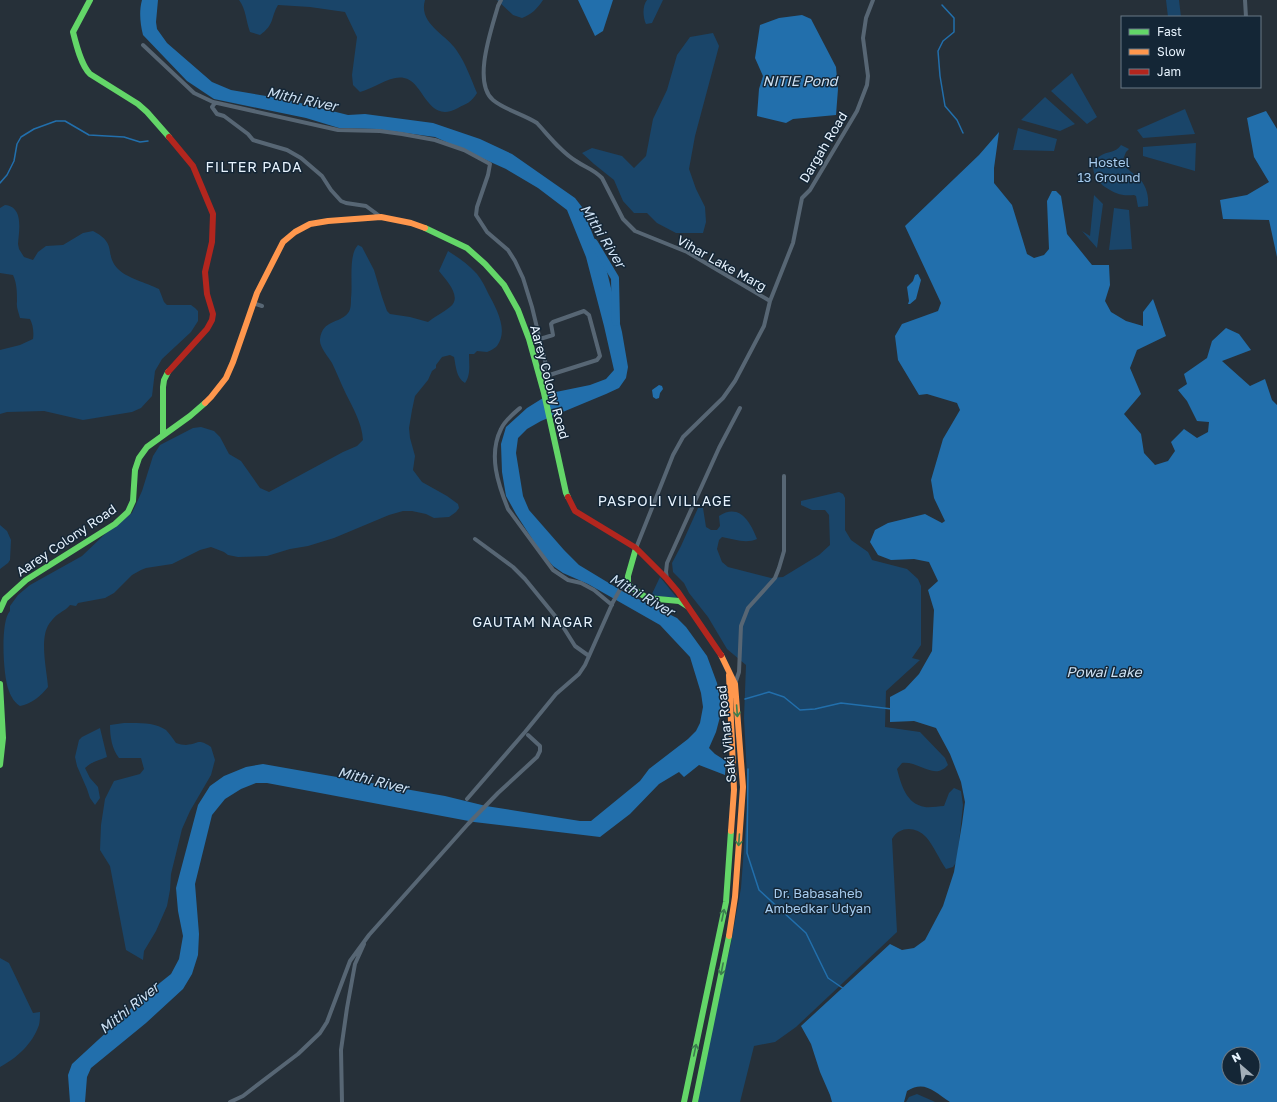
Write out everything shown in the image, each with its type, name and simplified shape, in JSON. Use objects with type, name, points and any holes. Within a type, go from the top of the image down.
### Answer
[{"type":"main road","points":[[90,0],[74,26],[75,41],[86,70],[138,104],[154,119],[193,166],[213,214],[214,225],[212,242],[206,264],[205,282],[213,314],[212,320],[207,329],[163,379],[163,435]]},
{"type":"main road","name":"Aarey Colony Road","points":[[0,610],[2,601],[26,580],[115,524],[128,512],[133,501],[135,470],[139,458],[147,447],[190,416],[211,396],[226,378],[257,293],[283,242],[295,232],[310,224],[328,221],[381,217],[411,223],[437,233],[467,248],[485,264],[504,285],[518,310],[530,340],[544,393],[566,493],[575,511],[636,548],[667,579],[690,607],[723,659],[729,673]]},
{"type":"main road","points":[[636,548],[628,576],[628,583],[632,588],[647,598],[679,601],[690,607]]},
{"type":"main road","name":"Saki Vihar Road","points":[[695,1102],[735,897],[743,787],[732,685],[729,673]]},
{"type":"main road","points":[[0,684],[3,738],[0,765]]},
{"type":"main road","name":"Saki Vihar Road","points":[[684,1102],[726,902],[734,790],[732,685]]},
{"type":"main road","points":[[733,767],[741,767]]},
{"type":"main road","points":[[733,804],[741,804]]},
{"type":"main road","points":[[692,1067],[702,1069]]},
{"type":"street","name":"Vihar Lake Marg","points":[[501,0],[485,52],[483,78],[492,99],[530,118],[537,123],[575,161],[597,173],[602,178],[623,220],[635,231],[687,252],[770,301]]},
{"type":"street","name":"Dargah Road","points":[[770,301],[793,243],[802,198],[810,190],[857,111],[867,85],[868,76],[864,38],[866,18],[873,0]]},
{"type":"street","points":[[1244,0],[1246,16]]},
{"type":"street","points":[[143,45],[194,93],[215,103],[338,130],[380,131],[435,140],[464,150],[490,164],[476,215],[487,232],[508,250],[515,260],[523,278],[532,307],[546,365],[545,371],[540,378]]},
{"type":"street","points":[[215,103],[212,107],[217,114],[224,116],[248,134],[253,140],[287,150],[301,158],[322,176],[331,190],[341,201],[366,206],[381,217]]},
{"type":"street","points":[[636,548],[673,455],[683,437],[722,398],[735,381],[764,326],[770,301]]},
{"type":"street","points":[[253,303],[262,306]]},
{"type":"street","points":[[540,339],[553,335],[551,326],[553,322],[584,311],[589,315],[600,356],[596,360],[540,378]]},
{"type":"street","points":[[520,408],[501,428],[495,452],[494,464],[503,498],[508,509],[553,570],[568,580],[594,590],[612,604]]},
{"type":"street","points":[[667,579],[667,563],[718,448],[740,408]]},
{"type":"street","points":[[732,685],[739,672],[741,626],[748,608],[775,578],[784,551],[784,476]]},
{"type":"street","points":[[475,539],[508,563],[525,579],[560,622],[575,646],[589,656]]},
{"type":"street","points":[[467,799],[556,694],[579,674],[585,665],[612,604],[628,576]]},
{"type":"street","points":[[230,1102],[243,1096],[298,1054],[320,1033],[328,1022],[350,960],[369,934],[468,824],[498,793],[537,757],[540,751],[540,746],[528,735]]},
{"type":"street","points":[[342,1102],[341,1050],[347,1008],[355,964],[369,934]]},
{"type":"green space","points":[[239,0],[425,0],[424,8],[429,22],[457,51],[466,66],[477,93],[469,102],[448,112],[439,111],[433,107],[417,86],[404,78],[393,78],[360,92],[353,85],[352,75],[357,37],[345,12],[310,7],[278,5],[268,28],[260,35],[250,32],[245,11]]},
{"type":"green space","points":[[497,0],[543,0],[534,11],[522,18],[513,15]]},
{"type":"green space","points":[[647,0],[663,0],[652,23],[646,24],[644,19],[644,5]]},
{"type":"green space","points":[[1166,0],[1179,0],[1181,16],[1168,16]]},
{"type":"green space","points":[[713,33],[719,46],[695,136],[689,169],[696,189],[705,207],[706,222],[703,233],[676,233],[657,223],[647,213],[634,213],[623,201],[614,180],[582,153],[592,148],[622,156],[634,168],[646,156],[653,119],[667,90],[677,55],[690,37]]},
{"type":"green space","points":[[1072,73],[1097,117],[1087,124],[1051,91]]},
{"type":"green space","points":[[1045,97],[1075,124],[1060,131],[1021,120]]},
{"type":"green space","points":[[1185,109],[1195,134],[1143,138],[1137,130]]},
{"type":"green space","points":[[1018,128],[1057,139],[1054,151],[1013,150]]},
{"type":"green space","points":[[1196,143],[1195,171],[1143,156],[1143,147]]},
{"type":"green space","name":"Hostel 13 Ground","points":[[1121,145],[1129,149],[1126,152],[1122,162],[1127,169],[1138,177],[1143,183],[1148,198],[1148,206],[1138,207],[1136,196],[1122,195],[1105,187],[1098,180],[1094,172],[1094,164],[1100,156],[1114,151]]},
{"type":"green space","name":"Hostel 13 Ground","points":[[1094,195],[1103,204],[1097,248],[1082,231],[1090,236]]},
{"type":"green space","points":[[5,205],[15,210],[18,215],[18,244],[24,257],[33,260],[38,252],[46,246],[63,245],[83,233],[93,231],[101,236],[108,244],[113,263],[121,272],[159,289],[164,302],[167,305],[191,305],[198,311],[198,321],[191,332],[162,359],[155,371],[152,396],[141,408],[132,412],[83,420],[44,411],[7,412],[0,414],[0,350],[20,345],[33,339],[33,326],[30,319],[20,318],[17,306],[16,285],[13,275],[0,273],[0,208]]},
{"type":"green space","name":"Hostel 13 Ground","points":[[1114,208],[1129,210],[1132,249],[1109,250]]},
{"type":"green space","points":[[358,245],[362,247],[374,270],[387,311],[390,314],[428,322],[454,303],[455,298],[452,289],[439,271],[448,251],[464,262],[477,274],[498,312],[502,326],[500,340],[494,349],[488,352],[477,351],[474,354],[469,354],[469,373],[465,383],[458,375],[454,357],[450,355],[442,357],[436,365],[436,368],[432,371],[428,380],[415,396],[412,410],[409,428],[415,456],[413,470],[422,482],[447,496],[458,504],[459,508],[449,517],[434,518],[426,514],[403,511],[389,515],[334,538],[267,556],[238,557],[228,555],[211,547],[200,550],[172,564],[141,570],[132,575],[114,593],[105,598],[78,603],[76,606],[70,605],[54,618],[46,630],[44,638],[44,655],[48,687],[32,701],[24,705],[18,705],[13,700],[9,691],[4,662],[5,626],[10,611],[10,606],[18,595],[30,585],[82,556],[106,533],[132,513],[142,491],[153,456],[160,445],[193,428],[201,427],[214,431],[220,437],[229,454],[241,461],[260,488],[269,492],[357,446],[363,440],[357,416],[332,363],[322,348],[320,342],[324,328],[340,319],[350,310],[352,262]]},
{"type":"green space","name":"Dr. Babasaheb Ambedkar Udyan","points":[[839,492],[843,494],[845,498],[845,530],[851,540],[868,552],[872,560],[907,569],[918,579],[921,586],[921,645],[912,658],[920,660],[886,691],[885,727],[920,732],[945,758],[948,765],[937,771],[932,771],[909,763],[902,763],[897,769],[905,792],[913,802],[919,805],[927,807],[944,806],[949,793],[954,788],[961,791],[963,805],[957,861],[953,867],[946,869],[926,837],[922,833],[913,829],[903,830],[895,835],[892,839],[897,932],[796,1027],[775,1042],[754,1046],[740,1102],[697,1102],[697,1080],[730,948],[741,888],[748,795],[744,718],[746,665],[727,649],[708,617],[689,593],[684,583],[673,572],[672,563],[698,508],[703,508],[706,527],[711,530],[717,530],[720,526],[719,516],[732,512],[738,513],[747,520],[757,539],[744,541],[722,537],[719,540],[717,549],[722,562],[728,567],[771,578],[783,577],[819,555],[830,545],[829,515],[825,510],[812,510],[801,505],[801,501]]},
{"type":"green space","points":[[0,525],[7,531],[11,540],[10,560],[0,569]]},
{"type":"green space","points":[[660,577],[677,598],[651,596]]},
{"type":"green space","points":[[124,723],[146,724],[162,727],[176,743],[180,744],[186,745],[201,742],[211,747],[215,760],[211,775],[190,811],[182,829],[171,874],[167,906],[156,931],[144,951],[143,960],[126,950],[110,866],[100,850],[101,825],[105,799],[114,781],[140,774],[144,769],[141,758],[119,758],[113,747],[110,725]]},
{"type":"green space","points":[[100,728],[107,757],[93,762],[85,768],[90,778],[98,787],[100,798],[95,805],[90,798],[77,766],[75,757],[79,740]]},
{"type":"green space","points":[[0,958],[9,963],[33,1013],[40,1012],[40,1020],[36,1032],[29,1044],[18,1055],[0,1067]]},
{"type":"green space","points":[[917,1094],[935,1102],[906,1102],[909,1097]]},
{"type":"water","points":[[142,0],[158,0],[156,22],[157,29],[167,43],[212,82],[231,90],[284,99],[348,115],[365,114],[433,123],[480,139],[512,154],[575,198],[582,207],[606,268],[622,332],[628,367],[626,378],[619,388],[541,421],[527,429],[518,438],[516,453],[523,496],[529,510],[579,565],[622,591],[677,618],[686,627],[707,656],[717,683],[721,713],[716,732],[709,748],[726,761],[725,775],[699,765],[684,777],[679,772],[659,784],[630,814],[600,837],[474,822],[267,783],[256,783],[241,789],[225,799],[212,815],[195,884],[199,934],[198,955],[192,974],[183,989],[146,1023],[91,1068],[87,1077],[85,1102],[70,1102],[68,1075],[72,1064],[123,1017],[141,998],[171,974],[179,959],[183,936],[178,911],[176,888],[198,805],[210,786],[224,776],[246,767],[263,764],[445,796],[486,806],[580,821],[591,821],[640,781],[649,769],[696,731],[700,723],[703,707],[701,693],[690,657],[660,625],[588,584],[563,573],[553,566],[540,551],[506,496],[502,472],[501,444],[506,427],[527,408],[551,393],[590,385],[606,379],[614,370],[586,257],[567,210],[538,188],[506,169],[435,137],[376,129],[339,128],[306,118],[214,99],[187,81],[143,35],[140,17]]},
{"type":"water","points":[[578,0],[613,0],[603,31],[595,36]]},
{"type":"water","name":"NITIE Pond","points":[[802,15],[811,19],[836,67],[838,89],[836,115],[793,119],[786,123],[757,116],[759,89],[763,76],[755,58],[760,25],[779,18]]},
{"type":"water","points":[[1266,111],[1277,129],[1277,257],[1269,220],[1223,219],[1220,200],[1247,195],[1269,182],[1254,157],[1247,118]]},
{"type":"water","name":"Powai Lake","points":[[999,132],[994,168],[994,183],[1012,205],[1027,254],[1034,258],[1044,255],[1049,249],[1047,201],[1052,191],[1056,191],[1061,196],[1067,234],[1092,265],[1109,265],[1110,285],[1105,301],[1111,312],[1126,321],[1143,326],[1143,312],[1153,299],[1166,336],[1137,350],[1130,368],[1141,394],[1124,414],[1141,434],[1144,453],[1155,465],[1168,461],[1175,451],[1171,442],[1184,429],[1197,438],[1208,432],[1209,422],[1197,421],[1187,401],[1178,390],[1187,384],[1184,374],[1207,358],[1212,341],[1226,328],[1239,334],[1251,350],[1222,361],[1250,386],[1265,379],[1272,400],[1277,405],[1277,1102],[950,1102],[934,1091],[924,1087],[919,1087],[907,1091],[904,1102],[832,1102],[811,1044],[801,1026],[890,944],[902,950],[914,948],[925,940],[943,906],[954,872],[965,802],[961,782],[950,754],[936,728],[914,721],[890,722],[890,697],[905,689],[919,674],[932,651],[934,610],[928,590],[938,581],[929,562],[914,559],[891,560],[878,555],[870,542],[875,530],[888,523],[925,514],[942,523],[945,521],[934,498],[931,480],[943,439],[960,410],[957,403],[927,394],[919,395],[898,360],[895,336],[902,324],[938,311],[941,303],[905,226],[979,155]]},
{"type":"water","points":[[918,274],[921,280],[916,299],[908,304],[907,287],[913,281],[915,275]]},
{"type":"water","points":[[659,385],[662,386],[663,389],[659,398],[656,399],[653,397],[652,390]]},
{"type":"waterway","points":[[942,5],[954,18],[954,32],[943,41],[938,51],[940,76],[945,106],[957,120],[963,133]]},
{"type":"waterway","points":[[0,183],[7,175],[14,161],[17,144],[21,137],[34,129],[56,121],[65,121],[89,135],[124,137],[140,142],[148,141]]},
{"type":"waterway","name":"Mithi River","points":[[594,243],[615,278],[616,322]]},
{"type":"waterway","points":[[745,699],[769,692],[784,697],[800,710],[815,709],[841,703],[892,709]]},
{"type":"waterway","points":[[748,769],[747,853],[759,890],[806,933],[828,978],[844,989]]},
{"type":"traffic: fast","points":[[90,0],[73,32],[79,54],[84,65],[90,74],[138,104],[169,137]]},
{"type":"traffic: fast","points":[[425,228],[467,248],[485,264],[504,285],[518,310],[529,339],[544,393],[568,497]]},
{"type":"traffic: fast","points":[[163,435],[163,387],[164,380],[168,372]]},
{"type":"traffic: fast","points":[[0,610],[5,599],[26,580],[115,524],[128,512],[133,501],[135,470],[139,458],[147,447],[190,416],[205,403]]},
{"type":"traffic: fast","points":[[636,548],[628,576],[628,583],[632,588],[647,598],[679,601],[687,606]]},
{"type":"traffic: fast","points":[[0,684],[3,738],[0,765]]},
{"type":"traffic: fast","points":[[684,1102],[726,902],[731,831]]},
{"type":"traffic: fast","points":[[695,1102],[729,936]]},
{"type":"traffic: slow","points":[[205,403],[226,378],[257,293],[283,242],[295,232],[310,224],[328,221],[381,217],[411,223],[425,228]]},
{"type":"traffic: slow","points":[[721,655],[735,684],[743,787],[735,897],[729,936]]},
{"type":"traffic: slow","points":[[729,675],[734,790],[731,831]]},
{"type":"traffic: jam","points":[[168,372],[207,329],[212,320],[213,314],[207,294],[205,272],[212,242],[213,214],[193,166],[169,137]]},
{"type":"traffic: jam","points":[[568,497],[575,511],[636,548],[667,579],[678,592],[721,655]]},
{"type":"district","name":"FILTER PADA","points":[[254,167]]},
{"type":"district","name":"PASPOLI VILLAGE","points":[[665,501]]},
{"type":"district","name":"GAUTAM NAGAR","points":[[533,622]]}]
